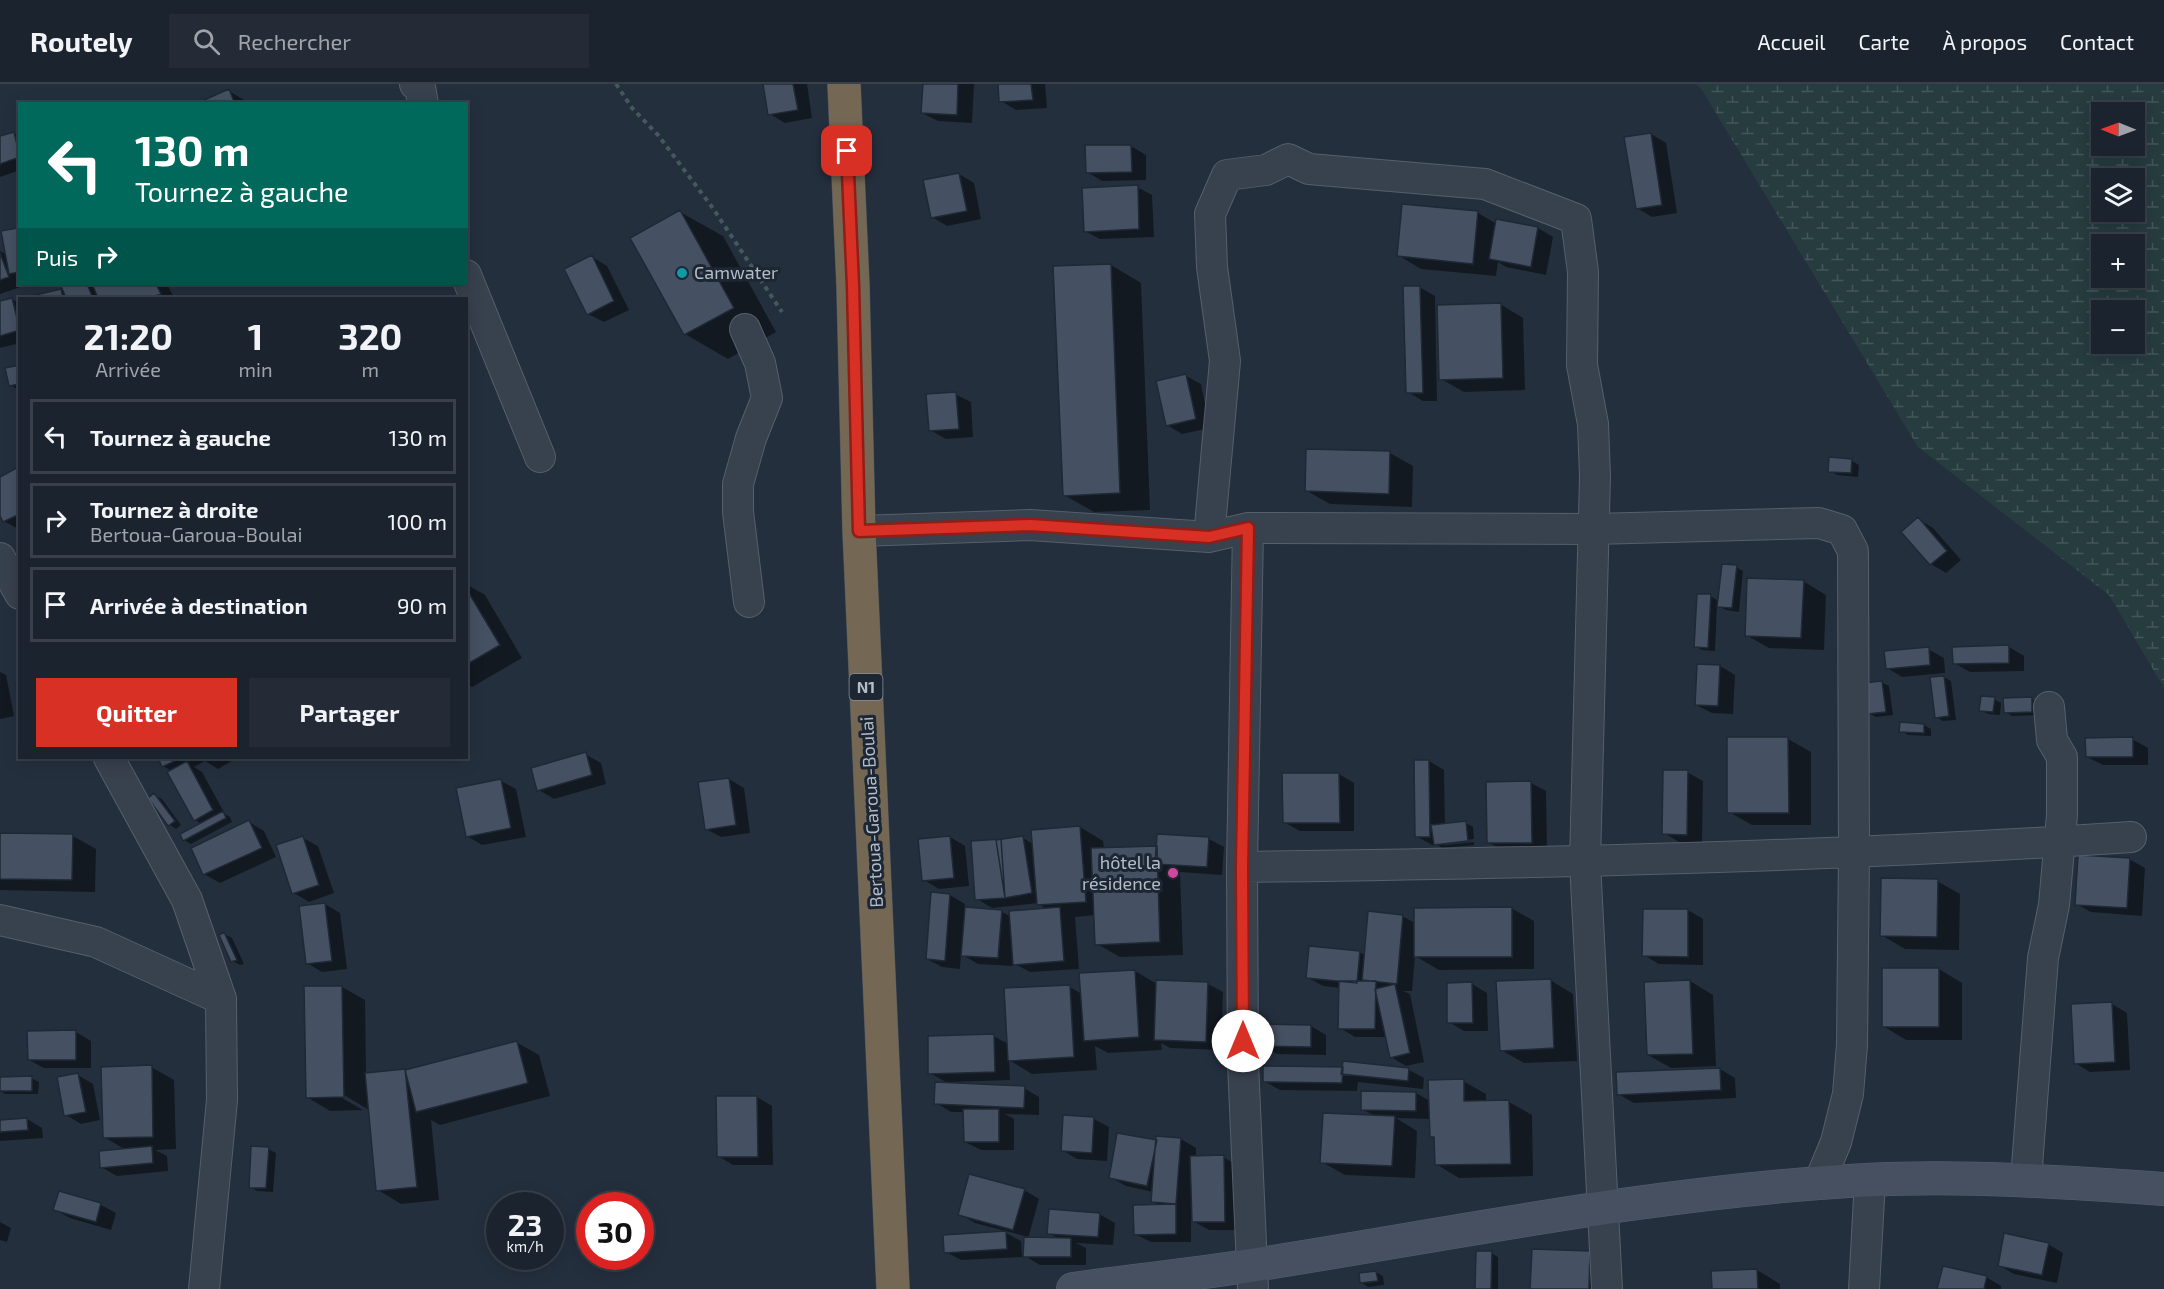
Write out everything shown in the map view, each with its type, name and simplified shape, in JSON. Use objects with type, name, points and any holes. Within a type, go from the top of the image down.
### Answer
[{"type":"highway","name":"Bertoua-Garoua-Boulai","points":[[844,84],[853,286],[859,531],[893,1289]]},
{"type":"street","points":[[415,84],[420,87],[423,102]]},
{"type":"street","points":[[1209,537],[1225,361],[1212,267],[1210,214],[1227,176],[1266,170],[1288,159],[1309,169],[1485,184],[1575,219],[1582,272],[1582,365],[1593,424],[1595,476],[1585,862],[1607,1289]]},
{"type":"street","points":[[468,279],[540,457]]},
{"type":"street","points":[[745,329],[760,363],[767,398],[751,438],[738,484],[738,512],[749,602]]},
{"type":"street","points":[[859,531],[1030,525],[1209,537],[1248,528],[1594,529],[1819,523],[1842,530],[1853,551],[1852,1045],[1848,1094],[1836,1142],[1819,1183]]},
{"type":"street","points":[[1248,528],[1242,867],[1243,1063],[1253,1277]]},
{"type":"street","points":[[0,558],[18,590]]},
{"type":"street","points":[[2026,1179],[2043,958],[2054,905],[2063,782],[2062,758],[2052,740],[2049,707]]},
{"type":"street","points":[[110,759],[187,900],[221,999],[222,1100],[204,1289]]},
{"type":"street","points":[[1242,867],[1585,862],[1854,853],[2131,837]]},
{"type":"street","points":[[0,920],[96,942],[221,999]]},
{"type":"street","points":[[1073,1289],[1253,1277],[1603,1206],[1819,1183],[1870,1180],[2026,1179],[2164,1189]]},
{"type":"street","points":[[1864,1289],[1870,1180]]},
{"type":"path","points":[[616,84],[632,108],[658,135],[712,207],[782,312]]},
{"type":"green space","points":[[1696,84],[2164,84],[2164,688],[2109,595],[1918,447],[1702,90]]},
{"type":"building","points":[[763,84],[793,84],[798,110],[768,115]]},
{"type":"building","points":[[923,84],[958,84],[957,115],[921,113]]},
{"type":"building","points":[[998,84],[1031,84],[1033,100],[999,102]]},
{"type":"building","points":[[229,89],[234,102],[200,102]]},
{"type":"building","points":[[14,132],[18,158],[0,164],[0,136]]},
{"type":"building","points":[[1651,133],[1662,205],[1636,209],[1624,137]]},
{"type":"building","points":[[1085,145],[1131,145],[1132,172],[1086,173]]},
{"type":"building","points":[[959,173],[967,211],[931,218],[923,180]]},
{"type":"building","points":[[1138,185],[1139,229],[1084,232],[1082,188]]},
{"type":"building","points":[[1402,204],[1478,211],[1473,264],[1397,256]]},
{"type":"building","name":"Camwater","points":[[680,210],[734,308],[684,335],[630,238]]},
{"type":"building","points":[[1496,219],[1538,227],[1531,267],[1489,259]]},
{"type":"building","points":[[17,228],[18,272],[9,274],[1,231]]},
{"type":"building","points":[[0,253],[9,277],[0,280]]},
{"type":"building","points":[[592,255],[614,301],[587,315],[564,269]]},
{"type":"building","points":[[1111,264],[1120,493],[1063,496],[1053,266]]},
{"type":"building","points":[[87,285],[93,297],[66,297],[61,286]]},
{"type":"building","points":[[92,285],[156,285],[161,294],[153,297],[98,297]]},
{"type":"building","points":[[1403,286],[1420,286],[1423,393],[1406,393]]},
{"type":"building","points":[[61,289],[63,297],[27,297]]},
{"type":"building","points":[[12,298],[18,331],[0,336],[0,301]]},
{"type":"building","points":[[1501,303],[1503,378],[1439,380],[1437,305]]},
{"type":"building","points":[[18,365],[18,384],[9,386],[5,368]]},
{"type":"building","points":[[1186,374],[1196,419],[1166,426],[1156,381]]},
{"type":"building","points":[[956,392],[959,429],[929,431],[926,394]]},
{"type":"building","points":[[1306,449],[1390,451],[1389,494],[1305,491]]},
{"type":"building","points":[[1829,457],[1852,459],[1851,473],[1828,472]]},
{"type":"building","points":[[18,467],[18,515],[3,522],[0,516],[0,477]]},
{"type":"building","points":[[1918,517],[1947,551],[1930,565],[1901,532]]},
{"type":"building","points":[[1722,564],[1737,565],[1732,608],[1717,607]]},
{"type":"building","points":[[1747,578],[1804,580],[1801,638],[1745,636]]},
{"type":"building","points":[[468,591],[500,645],[468,664]]},
{"type":"building","points":[[1697,594],[1711,594],[1708,648],[1694,647]]},
{"type":"building","points":[[2009,645],[2009,663],[1953,664],[1952,647]]},
{"type":"building","points":[[1929,647],[1930,665],[1886,669],[1884,651]]},
{"type":"building","points":[[1697,664],[1720,665],[1718,706],[1695,705]]},
{"type":"building","points":[[1944,676],[1949,716],[1935,718],[1930,677]]},
{"type":"building","points":[[1882,681],[1886,712],[1867,714],[1863,683]]},
{"type":"building","points":[[1981,696],[1995,697],[1993,712],[1979,711]]},
{"type":"building","points":[[2032,697],[2032,712],[2004,713],[2003,698]]},
{"type":"building","points":[[1900,722],[1924,724],[1924,733],[1899,732]]},
{"type":"building","points":[[1727,737],[1788,737],[1789,813],[1727,813]]},
{"type":"building","points":[[2133,737],[2133,757],[2086,757],[2085,738]]},
{"type":"building","points":[[586,752],[592,775],[537,791],[531,768]]},
{"type":"building","points":[[158,759],[179,759],[162,767]]},
{"type":"building","points":[[1414,760],[1429,760],[1430,837],[1415,837]]},
{"type":"building","points":[[187,761],[213,810],[194,821],[167,772]]},
{"type":"building","points":[[1663,770],[1688,770],[1687,835],[1662,834]]},
{"type":"building","points":[[1282,773],[1339,773],[1340,823],[1283,823]]},
{"type":"building","points":[[729,778],[736,825],[705,830],[698,782]]},
{"type":"building","points":[[501,779],[511,828],[466,837],[456,788]]},
{"type":"building","points":[[1531,781],[1532,843],[1487,843],[1486,782]]},
{"type":"building","points":[[154,793],[175,821],[168,826],[148,798]]},
{"type":"building","points":[[223,811],[226,818],[183,841],[180,834]]},
{"type":"building","points":[[249,820],[262,848],[203,875],[191,848]]},
{"type":"building","points":[[1466,821],[1468,841],[1434,845],[1431,825]]},
{"type":"building","points":[[1080,826],[1086,902],[1037,905],[1031,830]]},
{"type":"building","points":[[0,833],[73,834],[72,880],[0,879]]},
{"type":"building","points":[[1157,834],[1209,837],[1207,867],[1155,864]]},
{"type":"building","points":[[303,836],[319,885],[292,894],[276,845]]},
{"type":"building","points":[[950,836],[954,878],[922,881],[918,839]]},
{"type":"building","points":[[1023,836],[1032,893],[1005,898],[996,840]]},
{"type":"building","points":[[1001,839],[1005,898],[975,900],[971,841]]},
{"type":"building","points":[[1157,846],[1160,942],[1095,945],[1091,848]]},
{"type":"building","points":[[2078,855],[2130,858],[2127,908],[2075,905]]},
{"type":"building","points":[[1881,878],[1938,879],[1937,937],[1880,936]]},
{"type":"building","points":[[931,892],[950,894],[945,961],[926,959]]},
{"type":"building","points":[[325,903],[332,961],[306,964],[299,906]]},
{"type":"building","points":[[965,907],[1002,910],[998,958],[961,956]]},
{"type":"building","points":[[1060,907],[1064,961],[1013,965],[1009,911]]},
{"type":"building","points":[[1512,907],[1512,957],[1414,957],[1414,908]]},
{"type":"building","points":[[1643,909],[1688,909],[1688,957],[1642,956]]},
{"type":"building","points":[[1368,911],[1403,915],[1397,984],[1362,980]]},
{"type":"building","points":[[224,932],[237,960],[231,962],[219,935]]},
{"type":"building","points":[[1309,946],[1360,951],[1357,983],[1306,978]]},
{"type":"building","points":[[1882,968],[1939,968],[1939,1027],[1882,1027]]},
{"type":"building","points":[[1135,970],[1139,1037],[1084,1041],[1079,973]]},
{"type":"building","points":[[1551,979],[1554,1048],[1500,1051],[1496,981]]},
{"type":"building","points":[[1156,980],[1208,982],[1206,1042],[1154,1040]]},
{"type":"building","points":[[1690,980],[1693,1054],[1647,1055],[1644,982]]},
{"type":"building","points":[[1339,981],[1376,981],[1375,1029],[1338,1029]]},
{"type":"building","points":[[1472,982],[1473,1023],[1447,1023],[1447,983]]},
{"type":"building","points":[[1395,984],[1410,1053],[1390,1058],[1375,989]]},
{"type":"building","points":[[1070,985],[1074,1057],[1008,1061],[1004,988]]},
{"type":"building","points":[[304,986],[342,986],[344,1097],[306,1098]]},
{"type":"building","points":[[2112,1002],[2115,1062],[2074,1064],[2071,1004]]},
{"type":"building","points":[[1260,1024],[1311,1025],[1311,1047],[1260,1046]]},
{"type":"building","points":[[76,1030],[76,1060],[28,1060],[27,1031]]},
{"type":"building","points":[[994,1034],[995,1072],[928,1074],[928,1036]]},
{"type":"building","points":[[517,1041],[528,1083],[416,1112],[405,1070]]},
{"type":"building","points":[[1343,1061],[1409,1068],[1408,1081],[1341,1074]]},
{"type":"building","points":[[152,1065],[153,1137],[103,1138],[101,1067]]},
{"type":"building","points":[[1263,1066],[1343,1067],[1342,1083],[1263,1082]]},
{"type":"building","points":[[1720,1068],[1721,1090],[1617,1095],[1616,1072]]},
{"type":"building","points":[[405,1069],[417,1187],[376,1191],[365,1073]]},
{"type":"building","points":[[78,1073],[86,1112],[64,1116],[57,1077]]},
{"type":"building","points":[[32,1076],[32,1091],[0,1091],[0,1077]]},
{"type":"building","points":[[1464,1079],[1464,1101],[1509,1100],[1511,1164],[1435,1165],[1434,1137],[1430,1137],[1428,1080]]},
{"type":"building","points":[[935,1082],[1025,1086],[1024,1108],[934,1104]]},
{"type":"building","points":[[1361,1091],[1416,1092],[1416,1111],[1361,1110]]},
{"type":"building","points":[[716,1096],[757,1096],[758,1157],[717,1157]]},
{"type":"building","points":[[963,1109],[999,1109],[999,1142],[964,1142]]},
{"type":"building","points":[[1323,1113],[1395,1116],[1392,1166],[1320,1163]]},
{"type":"building","points":[[1063,1115],[1094,1117],[1092,1153],[1061,1151]]},
{"type":"building","points":[[27,1118],[28,1130],[0,1132],[0,1120]]},
{"type":"building","points":[[1117,1133],[1157,1140],[1147,1186],[1109,1178]]},
{"type":"building","points":[[1156,1136],[1181,1138],[1176,1204],[1151,1202]]},
{"type":"building","points":[[152,1146],[153,1163],[100,1168],[99,1151]]},
{"type":"building","points":[[251,1146],[269,1147],[266,1188],[249,1188]]},
{"type":"building","points":[[1224,1155],[1225,1222],[1192,1222],[1190,1156]]},
{"type":"building","points":[[969,1174],[1025,1189],[1013,1230],[958,1215]]},
{"type":"building","points":[[59,1191],[101,1203],[96,1222],[53,1210]]},
{"type":"building","points":[[1176,1204],[1176,1234],[1134,1235],[1133,1205]]},
{"type":"building","points":[[1049,1209],[1100,1213],[1098,1237],[1047,1234]]},
{"type":"building","points":[[1006,1231],[1007,1249],[944,1253],[943,1235]]},
{"type":"building","points":[[2004,1233],[2049,1243],[2042,1275],[1998,1266]]},
{"type":"building","points":[[1024,1237],[1071,1238],[1071,1257],[1023,1257]]},
{"type":"building","points":[[1532,1249],[1590,1251],[1589,1289],[1530,1289]]},
{"type":"building","points":[[1476,1251],[1492,1251],[1491,1289],[1475,1289]]},
{"type":"building","points":[[1943,1266],[1987,1276],[1984,1289],[1937,1289]]},
{"type":"building","points":[[1757,1269],[1758,1289],[1712,1289],[1711,1271]]},
{"type":"building","points":[[1376,1271],[1378,1281],[1360,1283],[1359,1273]]},
{"type":"place","name":"Camwater","points":[[682,273]]},
{"type":"place","name":"hôtel la résidence","points":[[1173,873]]},
{"type":"route","points":[[847,151],[859,531],[1030,525],[1209,537],[1248,528],[1242,867],[1243,1041]]}]
